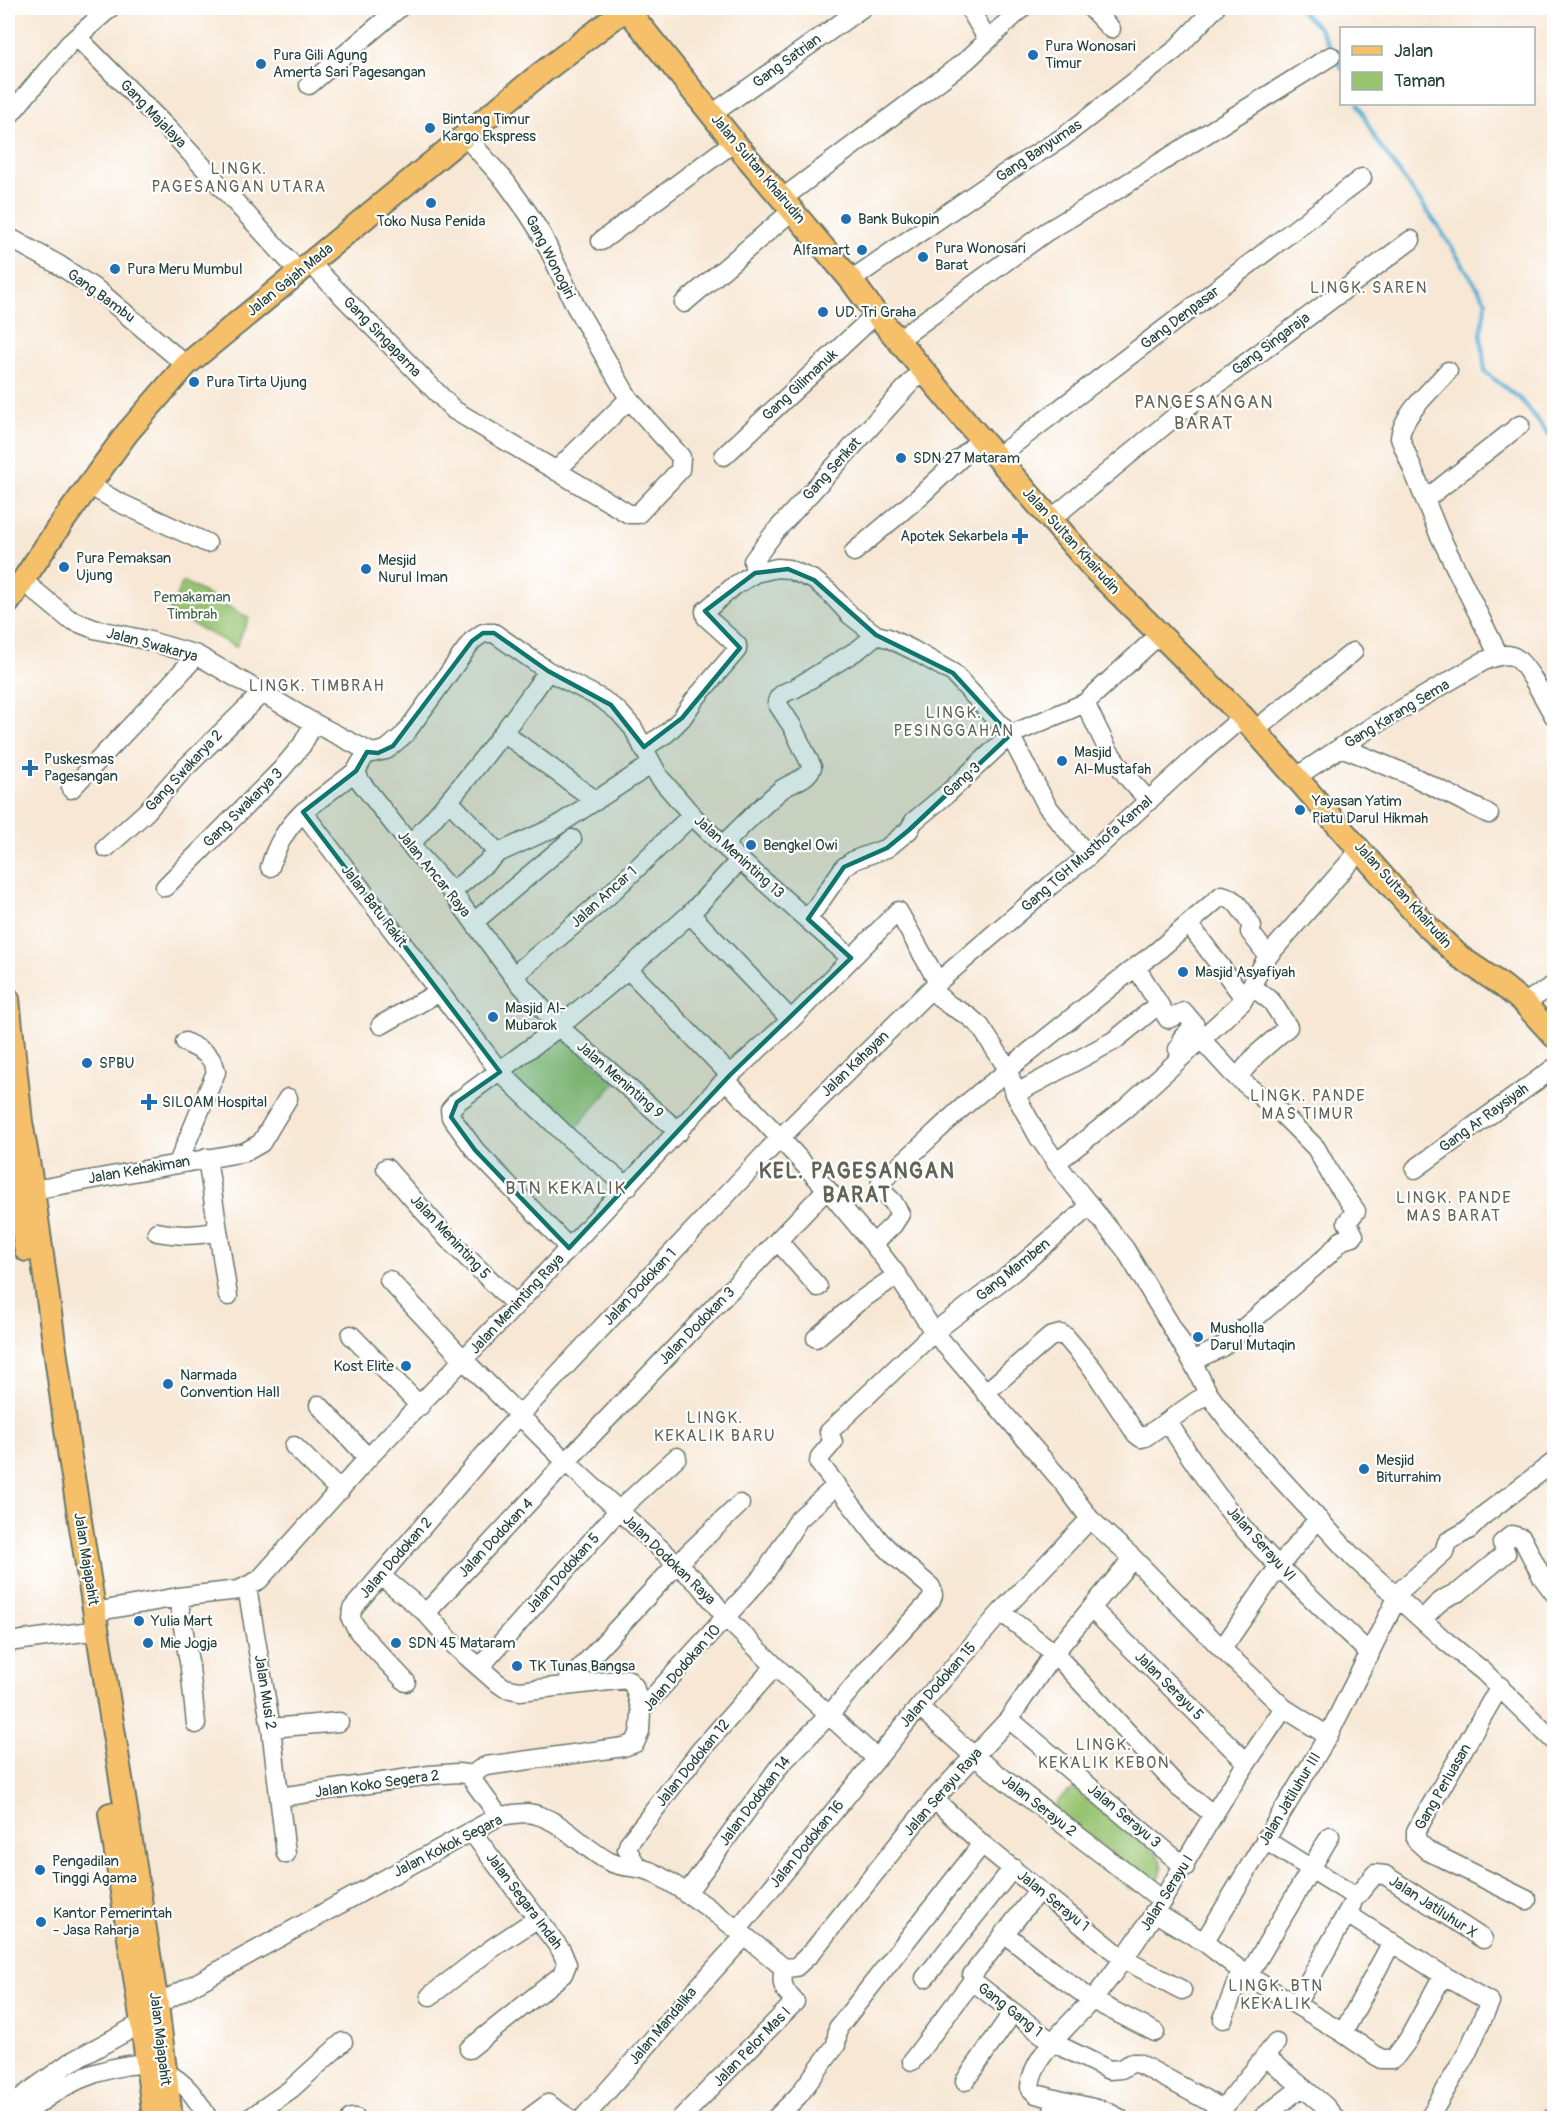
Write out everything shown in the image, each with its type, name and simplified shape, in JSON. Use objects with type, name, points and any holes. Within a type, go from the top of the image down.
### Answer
[{"type":"main road","name":"Jalan Sultan Khairudin","points":[[626,8],[734,142],[851,280],[876,314],[1093,568],[1249,723],[1441,939],[1460,957],[1524,1003],[1554,1036]]},
{"type":"main road","name":"Jalan Gajah Mada","points":[[8,603],[127,432],[186,365],[465,136],[626,8]]},
{"type":"main road","name":"Jalan Majapahit","points":[[8,999],[21,1122],[33,1190],[32,1239]]},
{"type":"main road","name":"Jalan Majapahit","points":[[8,1139],[32,1239],[84,1632],[102,1708]]},
{"type":"main road","name":"Jalan Majapahit","points":[[37,1274],[94,1612],[102,1708],[146,2013],[155,2067],[171,2118]]},
{"type":"main road","name":"Jalan Majapahit","points":[[154,2118],[155,2067]]},
{"type":"street","points":[[8,117],[77,37],[110,8]]},
{"type":"street","points":[[309,85],[399,8]]},
{"type":"street","name":"Gang Satrian","points":[[712,114],[862,8]]},
{"type":"street","points":[[969,8],[988,40]]},
{"type":"street","points":[[684,303],[788,204],[967,60],[1022,8]]},
{"type":"street","points":[[1091,8],[1111,29]]},
{"type":"street","name":"Gang Banyumas","points":[[851,280],[1004,174],[1062,138],[1174,51],[1215,8]]},
{"type":"street","name":"Gang Majalaya","points":[[77,37],[305,269]]},
{"type":"street","points":[[898,340],[1046,231],[1115,191],[1331,56]]},
{"type":"street","name":"Gang Wonogiri","points":[[465,136],[528,213],[542,235],[576,307],[629,399],[681,457],[680,470],[638,514],[629,514],[556,471]]},
{"type":"street","points":[[601,242],[734,142]]},
{"type":"street","name":"Gang Denpasar","points":[[997,457],[1362,178]]},
{"type":"street","name":"Gang Bambu","points":[[8,237],[100,292],[186,365]]},
{"type":"street","name":"Gang Singaraja","points":[[1050,520],[1183,410],[1411,240]]},
{"type":"street","name":"Gang Singaparna","points":[[305,269],[454,410],[556,471]]},
{"type":"street","name":"Gang Gilimanuk","points":[[724,456],[876,314]]},
{"type":"street","name":"Gang Serikat","points":[[755,573],[753,561],[768,540],[923,369]]},
{"type":"street","points":[[1448,371],[1411,412],[1401,427],[1400,438],[1439,534],[1499,656],[1512,656],[1522,663],[1554,716]]},
{"type":"street","points":[[556,471],[629,399]]},
{"type":"street","points":[[1426,499],[1520,425]]},
{"type":"street","points":[[854,552],[919,497],[981,439]]},
{"type":"street","points":[[89,485],[118,502],[207,543]]},
{"type":"street","points":[[643,748],[667,733],[682,718],[695,699],[737,650],[737,645],[706,617],[705,611],[734,586],[755,573],[777,568],[788,569],[813,580],[829,592],[850,615],[876,635],[913,650],[953,674],[1010,735],[1047,806],[1088,856]]},
{"type":"street","name":"Jalan Swakarya","points":[[23,581],[62,614],[80,624],[197,655],[367,752]]},
{"type":"street","name":"Jalan Meninting 13","points":[[367,752],[378,753],[386,750],[405,734],[472,641],[483,633],[489,632],[502,637],[548,671],[611,705],[633,728],[659,777],[692,815],[851,958]]},
{"type":"street","name":"Gang 3","points":[[808,919],[844,867],[854,860],[887,848],[1010,735],[1085,703],[1160,634]]},
{"type":"street","points":[[723,845],[783,789],[808,775],[812,770],[777,700],[787,691],[860,650],[876,635]]},
{"type":"street","name":"Gang TGH Musthofa Kamal","points":[[934,986],[1088,856],[1149,801],[1249,723],[1353,652]]},
{"type":"street","points":[[71,789],[197,655]]},
{"type":"street","name":"Gang Karang Sema","points":[[1296,777],[1384,719],[1484,662],[1499,656]]},
{"type":"street","points":[[410,845],[504,733],[548,671]]},
{"type":"street","name":"Gang Swakarya 2","points":[[106,848],[146,812],[181,772],[262,693]]},
{"type":"street","points":[[1085,703],[1108,750],[1128,778],[1149,801]]},
{"type":"street","name":"Gang Swakarya 3","points":[[165,887],[293,757],[314,723]]},
{"type":"street","points":[[504,733],[596,801]]},
{"type":"street","points":[[1341,747],[1412,776],[1489,814]]},
{"type":"street","points":[[270,867],[280,839],[289,825],[356,771],[367,752]]},
{"type":"street","points":[[452,892],[498,853],[555,827],[652,764]]},
{"type":"street","name":"Jalan Ancar Raya","points":[[356,771],[360,781],[410,845],[452,892],[513,976]]},
{"type":"street","points":[[449,801],[498,853]]},
{"type":"street","name":"Jalan Batu Rakit","points":[[303,812],[500,1072],[570,1139],[628,1187]]},
{"type":"street","name":"Jalan Ancar 1","points":[[513,976],[608,896],[692,815]]},
{"type":"street","points":[[474,922],[572,839]]},
{"type":"street","points":[[1056,1163],[1126,1108],[1246,995],[1268,956],[1361,849]]},
{"type":"street","points":[[569,1248],[475,1150],[451,1117],[450,1110],[457,1102],[559,1027],[628,969],[690,914],[740,860]]},
{"type":"street","points":[[873,1244],[893,1225],[900,1214],[893,1202],[880,1189],[880,1181],[910,1158],[989,1085],[1155,953],[1221,896],[1229,897],[1252,926],[1250,932],[1268,956]]},
{"type":"street","name":"Jalan Meninting Raya","points":[[94,1612],[247,1587],[259,1580],[368,1458],[628,1187],[728,1078],[791,1020],[897,911],[934,986]]},
{"type":"street","points":[[690,914],[791,1020]]},
{"type":"street","points":[[1189,924],[1246,995],[1272,1002],[1288,1028],[1256,1055],[1238,1078]]},
{"type":"street","points":[[1136,966],[1168,1019],[1184,1012],[1195,1025],[1182,1038],[1184,1043],[1178,1049],[1185,1054]]},
{"type":"street","points":[[628,969],[728,1078],[779,1139],[827,1189],[897,1275],[934,1332],[1065,1485],[1090,1519],[1133,1558],[1222,1649],[1284,1708],[1328,1736]]},
{"type":"street","name":"Jalan Meninting 9","points":[[513,976],[559,1027],[679,1132]]},
{"type":"street","points":[[1524,1003],[1554,985]]},
{"type":"street","points":[[934,986],[949,1005],[967,1015],[980,1026],[1008,1070],[1016,1094],[1038,1136],[1056,1163],[1115,1234],[1140,1270],[1208,1393],[1230,1424],[1353,1557],[1500,1686],[1553,1738]]},
{"type":"street","name":"Jalan Kahayan","points":[[779,1139],[934,986]]},
{"type":"street","points":[[381,1025],[439,992]]},
{"type":"street","points":[[1016,1094],[1115,1040],[1159,1004]]},
{"type":"street","points":[[1192,1361],[1222,1347],[1327,1256],[1342,1240],[1353,1237],[1354,1234],[1347,1222],[1356,1211],[1332,1177],[1316,1148],[1283,1115],[1217,1059],[1201,1039]]},
{"type":"street","points":[[178,1163],[216,1072],[212,1058],[185,1041]]},
{"type":"street","name":"Gang Ar Raysiyah","points":[[1415,1169],[1554,1068]]},
{"type":"street","name":"Jalan Kehakiman","points":[[33,1190],[245,1152],[261,1143],[288,1098]]},
{"type":"street","name":"Jalan Dodokan 1","points":[[501,1435],[779,1139]]},
{"type":"street","points":[[207,1158],[228,1296]]},
{"type":"street","name":"Jalan Meninting 5","points":[[386,1168],[449,1239],[516,1305]]},
{"type":"street","name":"Jalan Dodokan 3","points":[[566,1462],[827,1189]]},
{"type":"street","name":"Gang Mamben","points":[[837,1485],[818,1461],[832,1444],[829,1432],[934,1332],[1013,1272],[1091,1205]]},
{"type":"street","points":[[157,1232],[196,1236],[218,1231]]},
{"type":"street","points":[[778,1241],[818,1287]]},
{"type":"street","points":[[816,1338],[857,1303],[897,1275]]},
{"type":"street","name":"Jalan Dodokan Raya","points":[[389,1280],[464,1360],[566,1462],[702,1587],[726,1618],[876,1758]]},
{"type":"street","points":[[985,1392],[1050,1337],[1061,1334],[1093,1369],[1138,1436],[1145,1437],[1208,1393]]},
{"type":"street","points":[[351,1335],[420,1406]]},
{"type":"street","points":[[319,1405],[368,1458]]},
{"type":"street","name":"Jalan Serayu VI","points":[[1168,1422],[1185,1450],[1239,1523],[1279,1566],[1370,1653]]},
{"type":"street","name":"Jalan Dodokan 2","points":[[406,1682],[359,1632],[351,1619],[352,1609],[501,1435]]},
{"type":"street","points":[[294,1446],[340,1491]]},
{"type":"street","name":"Jalan Dodokan 5","points":[[480,1667],[618,1511],[677,1457]]},
{"type":"street","name":"Jalan Dodokan 4","points":[[426,1614],[566,1462]]},
{"type":"street","name":"Jalan Jatiluhur III","points":[[1204,1942],[1328,1736],[1397,1597],[1415,1577],[1444,1552],[1447,1542],[1470,1529],[1485,1514],[1554,1462]]},
{"type":"street","name":"Jalan Dodokan 14","points":[[686,1894],[781,1764],[830,1714],[931,1599],[933,1589],[879,1540],[837,1485]]},
{"type":"street","name":"Jalan Dodokan 10","points":[[624,1746],[638,1739],[641,1710],[763,1576],[799,1519],[837,1485]]},
{"type":"street","points":[[565,1685],[677,1564],[740,1504]]},
{"type":"street","name":"Jalan Dodokan 15","points":[[876,1758],[1001,1612],[1090,1519]]},
{"type":"street","points":[[1222,1649],[1279,1566],[1318,1519]]},
{"type":"street","points":[[1423,1620],[1436,1604],[1451,1594],[1460,1592],[1506,1553],[1502,1543],[1512,1535],[1522,1539],[1542,1577],[1554,1593]]},
{"type":"street","name":"Jalan Serayu Raya","points":[[784,1968],[795,1968],[811,1953],[934,1799],[1009,1719],[1054,1653],[1133,1558]]},
{"type":"street","points":[[381,1576],[426,1614],[455,1646],[495,1681],[512,1689],[535,1690],[627,1679],[634,1686],[641,1710]]},
{"type":"street","name":"Jalan Musi 2","points":[[247,1587],[271,1728],[286,1854]]},
{"type":"street","points":[[178,1597],[196,1724]]},
{"type":"street","name":"Jalan Serayu 5","points":[[1092,1609],[1246,1762]]},
{"type":"street","points":[[1001,1612],[1054,1653],[1178,1787],[1214,1815]]},
{"type":"street","points":[[8,1642],[84,1632]]},
{"type":"street","name":"Jalan Dodokan 12","points":[[637,1866],[627,1849],[629,1843],[699,1752],[775,1666]]},
{"type":"street","name":"Gang Perluasan","points":[[1500,1686],[1416,1831],[1416,1840],[1428,1851],[1527,1900]]},
{"type":"street","name":"Jalan Serayu 2","points":[[919,1707],[974,1755],[1244,1974],[1343,2033],[1381,2059],[1392,2059],[1408,2040],[1443,1975]]},
{"type":"street","name":"Jalan Serayu I","points":[[1055,2099],[1036,2094],[1032,2090],[1030,2084],[1036,2068],[1052,2042],[1092,2000],[1125,1960],[1185,1867],[1246,1762],[1284,1708]]},
{"type":"street","name":"Jalan Serayu 3","points":[[1009,1719],[1185,1867]]},
{"type":"street","points":[[271,1728],[339,1722]]},
{"type":"street","name":"Jalan Koko Segera 2","points":[[280,1797],[430,1775],[477,1772],[486,1766],[624,1746]]},
{"type":"street","name":"Jalan Dodokan 16","points":[[741,1933],[876,1758]]},
{"type":"street","points":[[477,1772],[473,1781],[499,1816]]},
{"type":"street","name":"Jalan Serayu 1","points":[[934,1799],[982,1844],[1125,1960],[1182,1990]]},
{"type":"street","name":"Jalan Kokok Segara","points":[[146,2013],[499,1816],[528,1813],[543,1817],[607,1861],[619,1866],[637,1866],[654,1873],[702,1903],[741,1933]]},
{"type":"street","name":"Jalan Segara Indah","points":[[469,2049],[562,1974],[566,1968],[567,1959],[471,1831]]},
{"type":"street","points":[[1223,2019],[1244,1974],[1330,1836]]},
{"type":"street","points":[[1265,1840],[1356,1897],[1296,2004]]},
{"type":"street","points":[[776,2118],[798,2096],[836,2045],[838,2028],[982,1844]]},
{"type":"street","points":[[925,1978],[1012,1868]]},
{"type":"street","name":"Jalan Jatiluhur X","points":[[1356,1897],[1375,1874],[1385,1875],[1483,1939]]},
{"type":"street","name":"Gang Gang 1","points":[[1039,1890],[972,1975],[973,1980],[1052,2042],[1089,2058],[1109,2070],[1121,2069],[1132,2063],[1138,2063],[1219,2114]]},
{"type":"street","points":[[1347,1914],[1443,1975],[1488,1999],[1490,2004],[1434,2117]]},
{"type":"street","points":[[430,1996],[491,1949],[538,1918]]},
{"type":"street","points":[[741,1933],[784,1968]]},
{"type":"street","name":"Jalan Mandalika","points":[[583,2118],[640,2055],[741,1933]]},
{"type":"street","points":[[1004,1933],[1092,2000],[1155,2032]]},
{"type":"street","points":[[1343,2033],[1392,1942]]},
{"type":"street","name":"Jalan Pelor Mas I","points":[[681,2118],[795,2002],[783,1989],[784,1968]]},
{"type":"street","points":[[912,2061],[973,1980]]},
{"type":"street","points":[[965,2081],[1014,2012]]},
{"type":"street","points":[[8,2095],[102,2033],[146,2013]]},
{"type":"street","points":[[8,2107],[69,2063],[146,2013]]},
{"type":"street","points":[[250,2118],[291,2089],[343,2042]]},
{"type":"street","points":[[1219,2114],[1271,2049],[1302,2087],[1325,2106],[1335,2118]]},
{"type":"street","points":[[21,2118],[44,2098],[65,2085],[121,2066],[155,2067],[180,2080],[208,2118]]},
{"type":"street","points":[[1262,2118],[1302,2087]]},
{"type":"street","points":[[1052,2118],[1055,2099],[1105,2110],[1119,2118]]},
{"type":"street","points":[[530,2118],[548,2104],[569,2118]]},
{"type":"highlighted area","points":[[788,569],[814,580],[876,635],[953,673],[1010,735],[887,848],[844,867],[808,919],[851,958],[730,1075],[569,1248],[475,1150],[451,1117],[457,1102],[500,1072],[303,812],[356,771],[367,752],[378,753],[393,746],[472,641],[483,633],[494,633],[548,671],[611,705],[644,747],[682,718],[740,648],[705,611],[755,573]]},
{"type":"green space","name":"Pemakaman Timbrah","points":[[183,581],[249,618],[236,647],[169,612]]},
{"type":"green space","points":[[556,1031],[616,1082],[574,1130],[507,1073]]},
{"type":"green space","points":[[1072,1790],[1078,1792],[1158,1856],[1161,1869],[1151,1886],[1138,1891],[1131,1890],[1049,1822],[1056,1803]]},
{"type":"waterway","points":[[1298,8],[1320,29],[1332,51]]},
{"type":"waterway","points":[[1336,58],[1340,65]]},
{"type":"waterway","points":[[1358,105],[1376,140],[1440,229],[1486,301],[1481,335],[1485,372],[1520,399],[1554,441]]},
{"type":"place","name":"Pura Wonosari Timur","points":[[1033,55]]},
{"type":"place","name":"Pura Gili Agung Amerta Sari Pagesangan","points":[[261,64]]},
{"type":"place","name":"Bintang Timur Kargo Ekspress","points":[[430,128]]},
{"type":"place","name":"Toko Nusa Penida","points":[[431,203]]},
{"type":"place","name":"Bank Bukopin","points":[[846,219]]},
{"type":"place","name":"Alfamart","points":[[862,250]]},
{"type":"place","name":"Pura Wonosari Barat","points":[[923,257]]},
{"type":"place","name":"Pura Meru Mumbul","points":[[115,269]]},
{"type":"place","name":"UD. Tri Graha","points":[[823,312]]},
{"type":"place","name":"Pura Tirta Ujung","points":[[194,382]]},
{"type":"place","name":"SDN 27 Mataram","points":[[901,458]]},
{"type":"place","name":"Apotek Sekarbela","points":[[1020,536]]},
{"type":"place","name":"Pura Pemaksan Ujung","points":[[64,567]]},
{"type":"place","name":"Mesjid Nurul Iman","points":[[366,569]]},
{"type":"place","name":"Masjid Al-Mustafah","points":[[1062,761]]},
{"type":"place","name":"Puskesmas Pagesangan","points":[[30,768]]},
{"type":"place","name":"Yayasan Yatim Piatu Darul Hikmah","points":[[1300,810]]},
{"type":"place","name":"Bengkel Owi","points":[[751,845]]},
{"type":"place","name":"Masjid Asyafiyah","points":[[1183,972]]},
{"type":"place","name":"Masjid Al- Mubarok","points":[[493,1017]]},
{"type":"place","name":"SPBU","points":[[87,1063]]},
{"type":"place","name":"SILOAM Hospital","points":[[149,1102]]},
{"type":"place","name":"Musholla Darul Mutaqin","points":[[1198,1337]]},
{"type":"place","name":"Kost Elite","points":[[406,1366]]},
{"type":"place","name":"Narmada Convention Hall","points":[[168,1384]]},
{"type":"place","name":"Mesjid Biturrahim","points":[[1364,1469]]},
{"type":"place","name":"Yulia Mart","points":[[139,1621]]},
{"type":"place","name":"Mie Jogja","points":[[148,1643]]},
{"type":"place","name":"SDN 45 Mataram","points":[[396,1643]]},
{"type":"place","name":"TK Tunas Bangsa","points":[[517,1666]]},
{"type":"place","name":"Pengadilan Tinggi Agama","points":[[40,1870]]},
{"type":"place","name":"Kantor Pemerintah - Jasa Raharja","points":[[41,1922]]},
{"type":"district","name":"LINGK. PAGESANGAN UTARA","points":[[239,178]]},
{"type":"district","name":"LINGK. SAREN","points":[[1369,288]]},
{"type":"district","name":"PANGESANGAN BARAT","points":[[1204,412]]},
{"type":"district","name":"LINGK. TIMBRAH","points":[[317,686]]},
{"type":"district","name":"LINGK. PESINGGAHAN","points":[[954,722]]},
{"type":"district","name":"LINGK. PANDE MAS TIMUR","points":[[1308,1105]]},
{"type":"district","name":"KEL. PAGESANGAN BARAT","points":[[857,1183]]},
{"type":"district","name":"BTN KEKALIK","points":[[566,1188]]},
{"type":"district","name":"LINGK. PANDE MAS BARAT","points":[[1454,1207]]},
{"type":"district","name":"LINGK. KEKALIK BARU","points":[[715,1427]]},
{"type":"district","name":"LINGK. KEKALIK KEBON","points":[[1104,1754]]},
{"type":"district","name":"LINGK. BTN KEKALIK","points":[[1276,1995]]}]
